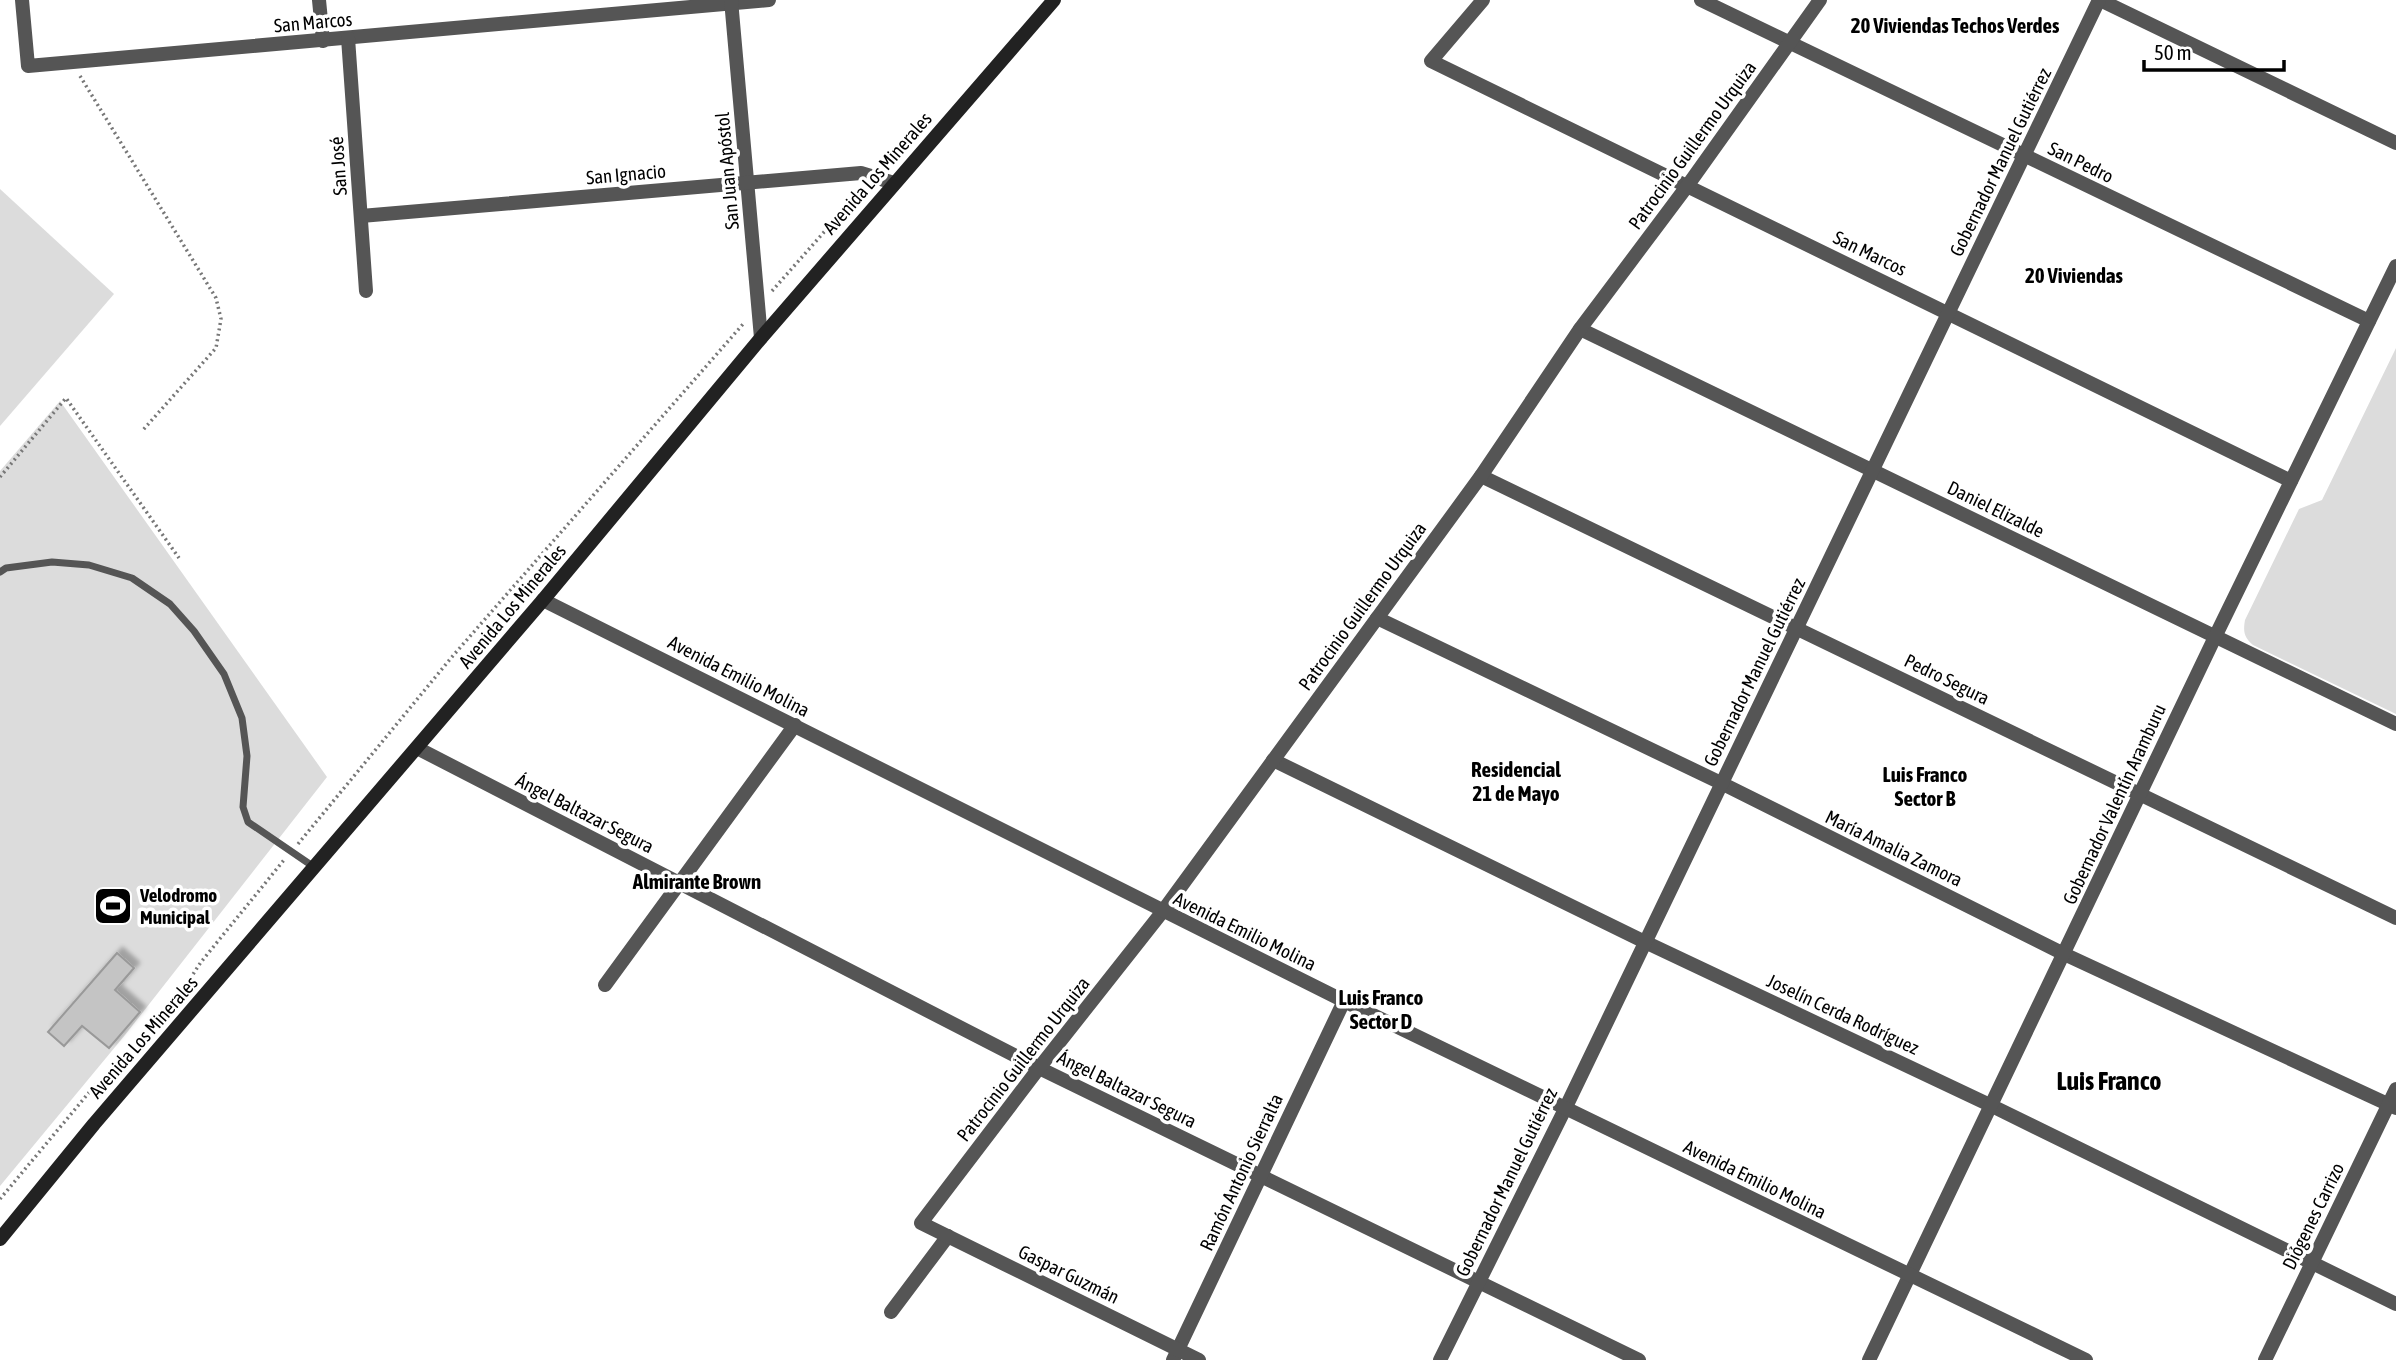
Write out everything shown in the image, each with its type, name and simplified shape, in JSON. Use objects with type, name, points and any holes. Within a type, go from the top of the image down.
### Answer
[{"type":"main road","name":"Avenida Los Minerales","points":[[0,1239],[94,1124],[543,600],[761,338],[1054,0]]},
{"type":"street","name":"San Marcos","points":[[22,0],[28,66],[769,0]]},
{"type":"street","points":[[319,0],[323,41]]},
{"type":"street","name":"San Marcos","points":[[1483,0],[1432,61],[2291,481]]},
{"type":"street","name":"San Pedro","points":[[1701,0],[2369,321]]},
{"type":"street","name":"Patrocinio Guillermo Urquiza","points":[[921,1223],[1163,912],[1481,476],[1580,329],[1688,185],[1820,0]]},
{"type":"street","points":[[2100,0],[2396,143]]},
{"type":"street","name":"Gobernador Manuel Gutiérrez","points":[[1440,1360],[1565,1109],[2100,0]]},
{"type":"street","name":"San Juan Apóstol","points":[[732,2],[761,338]]},
{"type":"street","name":"San José","points":[[348,38],[366,291]]},
{"type":"street","name":"San Ignacio","points":[[361,216],[861,173],[894,183]]},
{"type":"street","name":"Gobernador Valentín Aramburu","points":[[1870,1360],[2396,265]]},
{"type":"street","name":"Daniel Elizalde","points":[[1580,329],[2396,724]]},
{"type":"street","name":"Pedro Segura","points":[[1481,476],[2396,918]]},
{"type":"street","name":"Avenida Emilio Molina","points":[[543,600],[1163,912],[2086,1360]]},
{"type":"street","name":"María Amalia Zamora","points":[[1377,618],[1721,783],[2064,954],[2392,1106]]},
{"type":"street","points":[[605,985],[795,726]]},
{"type":"street","name":"Ángel Baltazar Segura","points":[[417,748],[1039,1068],[1639,1360]]},
{"type":"street","name":"Joselín Cerda Rodríguez","points":[[1273,760],[2396,1304]]},
{"type":"street","name":"Ramón Antonio Sierralta","points":[[1176,1355],[1344,1001]]},
{"type":"street","name":"Diógenes Carrizo","points":[[2265,1360],[2392,1106],[2396,1089]]},
{"type":"street","name":"Gaspar Guzmán","points":[[921,1223],[1176,1355],[1199,1360]]},
{"type":"street","points":[[891,1312],[948,1236]]},
{"type":"lane","points":[[0,572],[6,568],[52,562],[89,565],[132,578],[170,604],[194,631],[224,674],[242,718],[247,756],[243,807],[248,822],[314,867]]},
{"type":"path","points":[[71,62],[216,298],[221,318],[216,348],[143,430]]},
{"type":"path","points":[[0,1199],[96,1083],[122,1061],[184,988],[201,962],[451,657],[855,197],[867,192]]},
{"type":"path","points":[[0,477],[66,398],[179,558]]},
{"type":"shaded area","points":[[0,189],[114,294],[0,426]]},
{"type":"shaded area","points":[[2396,348],[2396,714],[2253,645],[2246,637],[2244,628],[2245,620],[2299,509],[2322,500]]},
{"type":"shaded area","name":"Velodromo Municipal","points":[[60,401],[327,777],[125,1035],[0,1186],[0,471]]},
{"type":"building","points":[[117,953],[134,968],[115,990],[140,1012],[109,1048],[82,1026],[64,1046],[48,1032]]},
{"type":"place","name":"Velodromo Municipal","points":[[113,906]]},
{"type":"district","name":"20 Viviendas Techos Verdes","points":[[1955,25]]},
{"type":"district","name":"20 Viviendas","points":[[2074,275]]},
{"type":"district","name":"Residencial 21 de Mayo","points":[[1516,781]]},
{"type":"district","name":"Luis Franco Sector B","points":[[1925,786]]},
{"type":"district","name":"Almirante Brown","points":[[697,881]]},
{"type":"district","name":"Luis Franco Sector D","points":[[1381,1009]]},
{"type":"district","name":"Luis Franco","points":[[2109,1081]]}]
